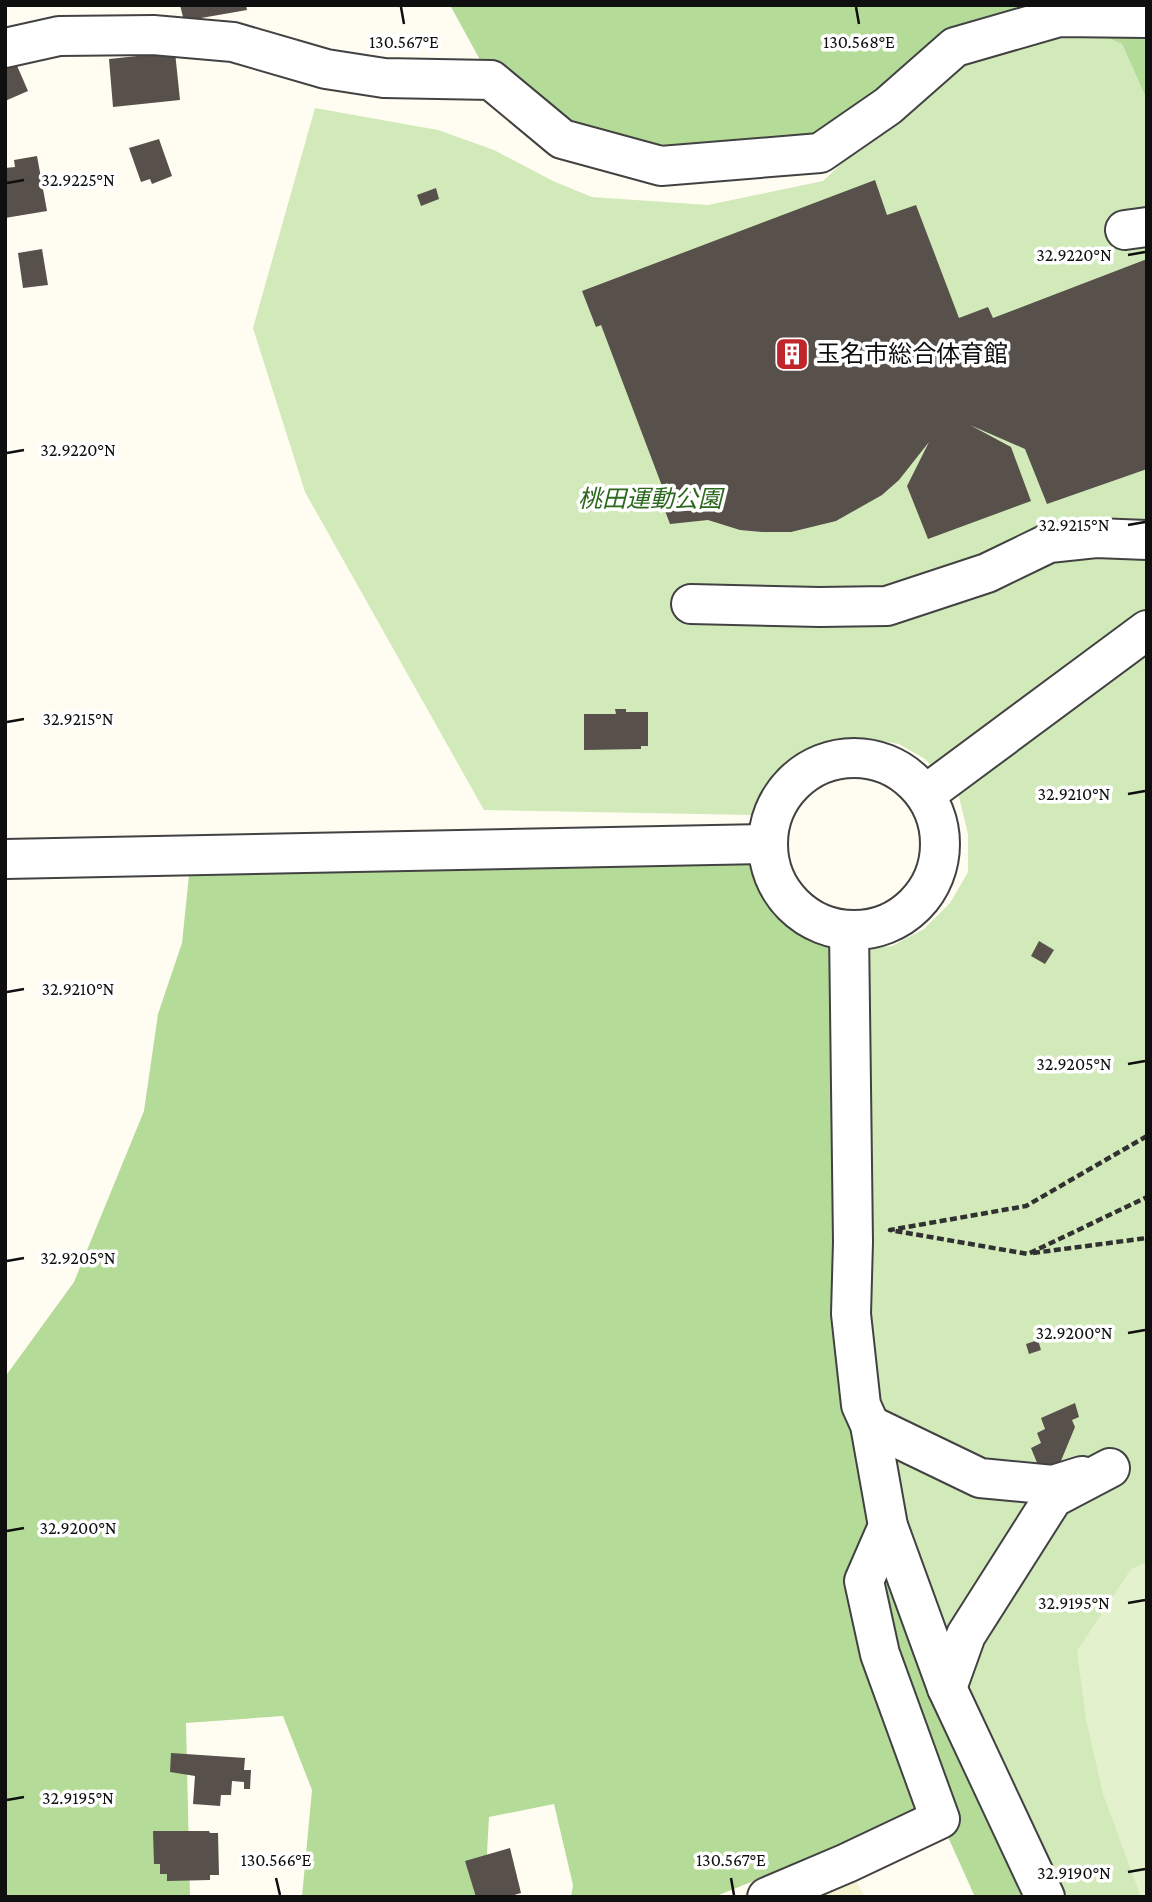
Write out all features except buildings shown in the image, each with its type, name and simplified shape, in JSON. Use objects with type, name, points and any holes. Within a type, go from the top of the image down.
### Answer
[{"type":"street","points":[[5,48],[59,36],[153,35],[233,42],[326,69],[384,78],[491,80],[562,139],[661,166],[820,153],[888,106],[956,47],[1059,17],[1147,18]]},
{"type":"street","points":[[691,604],[887,606],[987,573],[1049,543],[1096,538],[1147,540]]},
{"type":"street","points":[[926,794],[1147,630]]},
{"type":"street","points":[[856,757],[883,761],[907,774],[926,794],[938,819],[941,846],[936,873],[923,898],[902,916],[877,927],[849,930],[828,926],[808,917],[791,903],[778,886],[770,866],[767,844],[772,817],[784,792],[804,773],[828,761],[856,757]]},
{"type":"street","points":[[5,859],[767,844]]},
{"type":"street","points":[[849,930],[853,1241],[851,1314],[861,1405],[870,1425],[888,1527],[947,1688],[1045,1897]]},
{"type":"street","points":[[870,1425],[979,1478],[1052,1485],[1112,1466],[1053,1498],[966,1635],[947,1688]]},
{"type":"street","points":[[767,1897],[940,1819],[880,1654],[864,1581],[888,1527]]},
{"type":"path","points":[[1147,1136],[1026,1206],[890,1230],[1028,1254],[1147,1238]]},
{"type":"path","points":[[1028,1254],[1147,1197]]},
{"type":"shaded area","points":[[847,1863],[865,1897],[760,1897]]},
{"type":"green space","points":[[450,5],[1147,5],[1147,100],[1122,44],[1059,17],[955,47],[820,153],[661,166],[562,139],[491,80]]},
{"type":"green space","name":"桃田運動公園","points":[[1059,17],[1122,44],[1147,100],[1147,1897],[1035,1897],[870,1425],[860,950],[892,946],[924,929],[950,903],[968,872],[968,834],[959,797],[925,759],[899,744],[858,737],[813,747],[790,761],[763,787],[753,815],[484,810],[305,492],[253,328],[315,108],[438,130],[494,150],[553,181],[592,197],[708,205],[823,181],[898,110],[955,47]]},
{"type":"green space","points":[[753,845],[765,883],[786,914],[813,929],[837,934],[878,1472],[1045,1897],[975,1897],[935,1808],[714,1897],[571,1897],[573,1885],[554,1804],[489,1817],[485,1889],[481,1897],[302,1897],[312,1790],[283,1716],[186,1723],[190,1897],[5,1897],[5,1377],[74,1282],[144,1111],[158,1014],[182,943],[191,856]]},
{"type":"green space","points":[[1147,1562],[1147,1897],[1141,1897],[1103,1794],[1086,1719],[1077,1651],[1131,1569]]},
{"type":"place","name":"玉名市総合体育館","points":[[792,354]]}]
